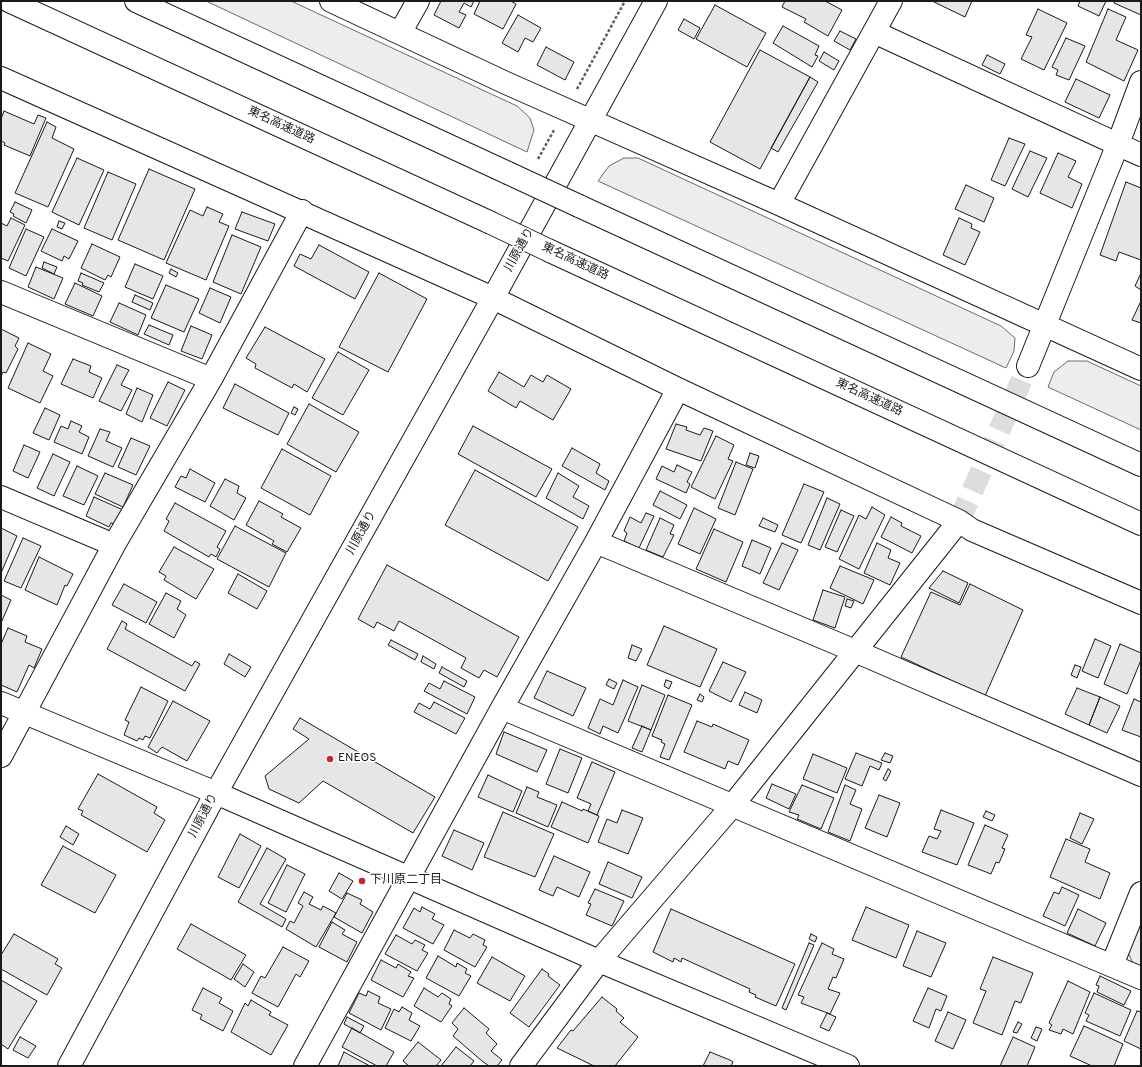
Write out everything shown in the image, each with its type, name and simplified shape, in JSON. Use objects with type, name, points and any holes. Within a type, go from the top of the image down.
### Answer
[{"type":"main road","name":"東名高速道路","points":[[9,1],[1141,524]]},
{"type":"main road","points":[[136,1],[1141,465]]},
{"type":"main road","points":[[331,1],[1141,369]]},
{"type":"main road","points":[[400,33],[418,1]]},
{"type":"main road","name":"川原通り","points":[[69,1066],[216,793],[493,298],[656,1]]},
{"type":"main road","points":[[779,204],[891,1]]},
{"type":"main road","points":[[874,32],[1141,155]]},
{"type":"main road","points":[[2,81],[302,211],[493,298],[678,389],[959,521],[972,530],[1141,603]]},
{"type":"main road","points":[[1028,366],[1118,144],[1141,82]]},
{"type":"main road","points":[[1,756],[114,545],[211,379],[302,211]]},
{"type":"main road","points":[[1,292],[211,379]]},
{"type":"main road","points":[[304,1066],[502,708],[596,542],[678,389]]},
{"type":"main road","points":[[1,497],[114,545]]},
{"type":"main road","points":[[521,1066],[599,961],[732,806],[959,521]]},
{"type":"main road","points":[[596,542],[1141,775]]},
{"type":"main road","points":[[1,703],[216,793],[599,961],[848,1066]]},
{"type":"main road","points":[[502,708],[1141,978]]},
{"type":"main road","points":[[1112,965],[1141,893]]},
{"type":"path","points":[[538,159],[625,1]]},
{"type":"shaded area","points":[[206,1],[291,1],[517,106],[530,118],[534,130],[527,152]]},
{"type":"shaded area","points":[[624,158],[638,158],[1001,326],[1015,338],[1014,351],[1006,368],[598,181],[609,166]]},
{"type":"shaded area","points":[[1068,361],[1087,361],[1141,386],[1141,430],[1048,387],[1054,372]]},
{"type":"shaded area","points":[[1141,920],[1141,968],[1134,966],[1128,952]]},
{"type":"building","points":[[441,1],[474,1],[471,7],[464,3],[459,12],[466,15],[459,28],[434,15]]},
{"type":"building","points":[[480,1],[511,1],[516,4],[503,29],[474,14]]},
{"type":"building","points":[[785,1],[825,1],[842,10],[828,36],[804,22],[806,19],[782,7]]},
{"type":"building","points":[[932,1],[972,1],[965,17]]},
{"type":"building","points":[[1080,1],[1106,1],[1099,16],[1078,6]]},
{"type":"building","points":[[1115,1],[1141,1],[1141,15],[1114,3]]},
{"type":"building","points":[[715,5],[766,33],[747,67],[696,39]]},
{"type":"building","points":[[1038,9],[1067,23],[1044,70],[1021,59],[1032,37],[1026,35]]},
{"type":"building","points":[[1108,9],[1126,17],[1116,40],[1138,50],[1124,81],[1086,62]]},
{"type":"building","points":[[518,15],[541,28],[533,42],[525,38],[518,52],[502,43]]},
{"type":"building","points":[[684,19],[700,28],[694,39],[678,30]]},
{"type":"building","points":[[783,26],[819,46],[815,55],[818,56],[812,67],[773,43]]},
{"type":"building","points":[[840,31],[856,39],[850,50],[834,41]]},
{"type":"building","points":[[1066,38],[1085,46],[1069,80],[1056,75],[1058,70],[1052,67]]},
{"type":"building","points":[[546,47],[574,62],[565,80],[537,65]]},
{"type":"building","points":[[760,50],[810,77],[760,169],[710,142]]},
{"type":"building","points":[[824,52],[839,61],[834,70],[819,61]]},
{"type":"building","points":[[987,55],[1005,64],[1000,74],[982,65]]},
{"type":"building","points":[[810,77],[818,82],[778,152],[771,148]]},
{"type":"building","points":[[1076,79],[1110,95],[1099,118],[1065,102]]},
{"type":"building","points":[[4,111],[34,124],[38,115],[46,118],[30,156],[4,145],[5,143],[1,141],[1,119]]},
{"type":"building","points":[[47,122],[56,127],[52,138],[74,149],[48,207],[15,193]]},
{"type":"building","points":[[1009,138],[1025,144],[1005,186],[991,180]]},
{"type":"building","points":[[1030,151],[1047,158],[1028,197],[1012,189]]},
{"type":"building","points":[[1058,153],[1076,161],[1068,177],[1082,184],[1072,208],[1040,193]]},
{"type":"building","points":[[77,158],[104,170],[79,225],[52,212]]},
{"type":"building","points":[[149,169],[195,189],[164,260],[118,240]]},
{"type":"building","points":[[108,172],[136,184],[112,240],[84,228]]},
{"type":"building","points":[[1126,182],[1141,188],[1141,260],[1119,252],[1116,261],[1100,255]]},
{"type":"building","points":[[966,185],[994,198],[984,222],[955,209]]},
{"type":"building","points":[[15,202],[32,210],[26,223],[13,216],[14,214],[10,212]]},
{"type":"building","points":[[207,207],[223,214],[219,222],[229,226],[206,280],[166,263],[190,210],[203,216]]},
{"type":"building","points":[[242,212],[275,224],[268,241],[235,229]]},
{"type":"building","points":[[11,218],[25,225],[8,261],[1,258],[1,223],[7,226]]},
{"type":"building","points":[[959,218],[972,224],[971,228],[980,232],[965,265],[943,255]]},
{"type":"building","points":[[59,221],[65,223],[62,229],[57,227]]},
{"type":"building","points":[[26,229],[44,237],[26,276],[9,268]]},
{"type":"building","points":[[52,229],[78,241],[69,259],[64,256],[62,261],[41,251]]},
{"type":"building","points":[[232,235],[261,247],[241,294],[213,282]]},
{"type":"building","points":[[92,244],[120,257],[111,277],[108,275],[105,280],[81,268]]},
{"type":"building","points":[[319,245],[369,272],[355,299],[294,266],[300,254],[311,259]]},
{"type":"building","points":[[44,262],[57,267],[54,274],[42,268]]},
{"type":"building","points":[[135,264],[163,276],[153,299],[125,287]]},
{"type":"building","points":[[36,267],[63,278],[54,299],[28,287]]},
{"type":"building","points":[[171,269],[178,273],[176,277],[169,273]]},
{"type":"building","points":[[81,273],[104,283],[99,292],[82,285],[83,283],[78,281]]},
{"type":"building","points":[[379,273],[427,299],[388,372],[339,347]]},
{"type":"building","points":[[1141,273],[1141,290],[1135,286]]},
{"type":"building","points":[[75,283],[102,296],[93,316],[65,304]]},
{"type":"building","points":[[166,285],[199,299],[184,332],[151,318]]},
{"type":"building","points":[[210,288],[231,297],[220,323],[199,313]]},
{"type":"building","points":[[135,295],[153,303],[150,310],[132,302]]},
{"type":"building","points":[[1141,301],[1141,323],[1132,320]]},
{"type":"building","points":[[119,303],[146,315],[138,335],[110,322]]},
{"type":"building","points":[[149,325],[173,335],[169,345],[144,334]]},
{"type":"building","points":[[191,326],[212,335],[202,359],[181,351]]},
{"type":"building","points":[[265,327],[325,359],[307,392],[294,384],[292,388],[255,368],[256,364],[246,358]]},
{"type":"building","points":[[1,329],[19,338],[15,346],[18,349],[6,373],[3,372],[1,376]]},
{"type":"building","points":[[28,343],[51,354],[43,371],[53,376],[40,403],[8,388]]},
{"type":"building","points":[[338,352],[369,370],[343,415],[312,398]]},
{"type":"building","points":[[73,359],[91,366],[89,372],[102,378],[93,398],[61,384]]},
{"type":"building","points":[[117,365],[129,370],[121,385],[132,390],[121,411],[99,401]]},
{"type":"building","points":[[499,372],[524,387],[531,375],[543,382],[547,375],[571,389],[553,420],[520,401],[516,408],[488,391]]},
{"type":"building","points":[[168,382],[185,390],[167,426],[150,418]]},
{"type":"building","points":[[235,384],[289,413],[278,435],[223,408]]},
{"type":"building","points":[[137,388],[153,395],[142,422],[126,414]]},
{"type":"building","points":[[309,404],[359,432],[336,472],[287,444]]},
{"type":"building","points":[[294,407],[298,409],[295,415],[291,413]]},
{"type":"building","points":[[45,408],[60,415],[49,440],[33,433]]},
{"type":"building","points":[[71,421],[82,426],[79,432],[89,437],[82,454],[54,442],[61,426],[68,429]]},
{"type":"building","points":[[676,424],[687,427],[686,430],[700,435],[704,428],[713,431],[701,461],[666,449]]},
{"type":"building","points":[[473,426],[552,469],[536,497],[458,454]]},
{"type":"building","points":[[100,429],[110,432],[106,441],[122,448],[113,467],[88,456]]},
{"type":"building","points":[[716,436],[734,445],[728,459],[733,461],[715,499],[691,487]]},
{"type":"building","points":[[131,438],[150,446],[136,475],[118,467]]},
{"type":"building","points":[[24,445],[40,452],[28,478],[13,471]]},
{"type":"building","points":[[572,448],[600,464],[596,473],[609,481],[605,490],[562,466]]},
{"type":"building","points":[[282,449],[331,476],[310,515],[261,488]]},
{"type":"building","points":[[750,453],[759,456],[755,468],[746,465]]},
{"type":"building","points":[[53,454],[70,462],[54,496],[37,488]]},
{"type":"building","points":[[736,462],[753,469],[735,515],[718,508]]},
{"type":"building","points":[[677,465],[692,472],[687,482],[690,484],[686,493],[656,479],[662,466],[674,472]]},
{"type":"building","points":[[77,466],[98,476],[84,505],[63,496]]},
{"type":"building","points":[[190,469],[215,483],[205,502],[175,487],[181,476],[186,478]]},
{"type":"building","points":[[475,470],[578,527],[548,581],[445,525]]},
{"type":"building","points":[[105,473],[133,485],[123,507],[95,494]]},
{"type":"building","points":[[558,473],[579,486],[573,497],[589,506],[583,519],[546,498]]},
{"type":"building","points":[[225,479],[239,486],[237,493],[246,498],[234,520],[210,506]]},
{"type":"building","points":[[804,484],[824,492],[801,543],[782,535]]},
{"type":"building","points":[[660,491],[687,505],[680,519],[653,505]]},
{"type":"building","points":[[94,497],[123,510],[116,524],[111,523],[109,527],[86,516]]},
{"type":"building","points":[[827,498],[840,504],[820,550],[808,545]]},
{"type":"building","points":[[259,501],[283,514],[281,517],[301,528],[287,552],[272,544],[274,541],[246,525]]},
{"type":"building","points":[[175,503],[226,531],[217,547],[220,549],[216,557],[211,554],[209,557],[164,531],[169,521],[166,519]]},
{"type":"building","points":[[872,507],[885,515],[859,569],[839,559],[859,515],[866,519]]},
{"type":"building","points":[[694,508],[716,519],[700,554],[678,544]]},
{"type":"building","points":[[841,510],[854,516],[837,552],[825,547]]},
{"type":"building","points":[[646,513],[654,516],[639,548],[624,541],[627,533],[624,531],[630,517],[641,523]]},
{"type":"building","points":[[891,517],[902,523],[901,526],[921,536],[912,553],[881,537]]},
{"type":"building","points":[[660,518],[674,525],[670,534],[674,535],[663,557],[646,550]]},
{"type":"building","points":[[763,518],[778,525],[775,532],[759,526]]},
{"type":"building","points":[[235,526],[286,553],[269,587],[217,559]]},
{"type":"building","points":[[1,528],[17,536],[1,573]]},
{"type":"building","points":[[714,529],[743,542],[726,582],[696,569]]},
{"type":"building","points":[[23,538],[41,546],[21,588],[4,581]]},
{"type":"building","points":[[752,540],[771,548],[760,574],[742,566]]},
{"type":"building","points":[[782,543],[798,550],[779,590],[763,583]]},
{"type":"building","points":[[877,543],[891,550],[888,558],[900,563],[890,585],[864,573]]},
{"type":"building","points":[[174,547],[214,569],[196,599],[164,580],[166,576],[159,572]]},
{"type":"building","points":[[39,557],[73,574],[67,586],[65,585],[57,605],[25,590]]},
{"type":"building","points":[[387,565],[519,637],[497,677],[484,670],[479,678],[461,668],[466,658],[399,621],[394,631],[377,622],[374,628],[358,619]]},
{"type":"building","points":[[840,566],[874,580],[863,604],[830,588]]},
{"type":"building","points":[[943,571],[968,583],[959,603],[929,588]]},
{"type":"building","points":[[238,574],[267,591],[257,609],[228,593]]},
{"type":"building","points":[[124,584],[157,602],[146,623],[112,605]]},
{"type":"building","points":[[970,584],[1023,610],[985,696],[901,657],[931,592],[960,605]]},
{"type":"building","points":[[823,590],[845,597],[835,628],[813,620]]},
{"type":"building","points":[[166,593],[181,601],[177,609],[186,615],[174,638],[149,624]]},
{"type":"building","points":[[1,595],[11,600],[1,623]]},
{"type":"building","points":[[847,599],[854,601],[851,608],[845,606]]},
{"type":"building","points":[[122,621],[127,624],[125,629],[192,666],[195,661],[200,664],[185,691],[107,649]]},
{"type":"building","points":[[664,626],[717,649],[700,687],[647,665]]},
{"type":"building","points":[[8,628],[27,636],[25,642],[42,649],[34,668],[29,665],[17,692],[1,685],[1,644]]},
{"type":"building","points":[[1095,639],[1111,646],[1098,678],[1082,671]]},
{"type":"building","points":[[391,640],[418,654],[415,660],[388,645]]},
{"type":"building","points":[[1120,644],[1141,653],[1141,660],[1127,694],[1104,684]]},
{"type":"building","points":[[632,645],[642,649],[636,661],[628,658]]},
{"type":"building","points":[[229,654],[251,667],[245,677],[224,664]]},
{"type":"building","points":[[423,656],[436,664],[434,669],[421,662]]},
{"type":"building","points":[[723,662],[746,672],[731,702],[709,691]]},
{"type":"building","points":[[1075,665],[1081,667],[1077,678],[1071,675]]},
{"type":"building","points":[[442,667],[467,681],[464,687],[439,673]]},
{"type":"building","points":[[547,671],[586,688],[573,716],[534,698]]},
{"type":"building","points":[[609,679],[617,683],[614,689],[606,685]]},
{"type":"building","points":[[623,680],[638,687],[618,733],[603,726],[600,734],[588,728],[600,699],[613,705]]},
{"type":"building","points":[[666,680],[672,682],[669,689],[664,686]]},
{"type":"building","points":[[444,681],[475,697],[467,714],[424,691],[429,683],[440,689]]},
{"type":"building","points":[[642,685],[665,695],[651,730],[628,721]]},
{"type":"building","points":[[141,687],[168,701],[150,738],[145,736],[143,740],[139,738],[137,741],[124,735],[129,722],[125,720]]},
{"type":"building","points":[[1077,688],[1100,697],[1089,725],[1065,714]]},
{"type":"building","points":[[745,692],[762,700],[757,713],[739,705]]},
{"type":"building","points":[[700,694],[704,697],[702,702],[697,700]]},
{"type":"building","points":[[668,695],[692,705],[669,760],[660,757],[665,744],[661,742],[662,740],[652,736]]},
{"type":"building","points":[[1100,697],[1120,706],[1107,733],[1089,725]]},
{"type":"building","points":[[1134,699],[1141,702],[1141,737],[1122,730]]},
{"type":"building","points":[[173,701],[210,721],[187,761],[162,747],[157,753],[148,747]]},
{"type":"building","points":[[434,702],[465,718],[456,734],[414,712],[419,703],[430,709]]},
{"type":"building","points":[[300,718],[435,797],[413,833],[323,781],[299,803],[269,789],[265,776],[309,739],[293,729]]},
{"type":"building","points":[[697,721],[712,727],[713,724],[749,740],[738,765],[728,761],[725,769],[684,752]]},
{"type":"building","points":[[642,726],[651,730],[642,752],[632,748]]},
{"type":"building","points":[[504,732],[547,750],[537,772],[496,754]]},
{"type":"building","points":[[560,749],[582,758],[568,793],[546,784]]},
{"type":"building","points":[[856,753],[882,763],[879,770],[870,766],[862,786],[845,779]]},
{"type":"building","points":[[885,753],[893,756],[890,763],[881,760]]},
{"type":"building","points":[[813,754],[847,768],[837,793],[803,779]]},
{"type":"building","points":[[592,762],[615,772],[597,815],[588,811],[591,804],[577,798]]},
{"type":"building","points":[[888,769],[891,771],[886,781],[883,779]]},
{"type":"building","points":[[98,774],[157,807],[154,813],[165,820],[147,852],[81,815],[83,811],[78,809]]},
{"type":"building","points":[[488,775],[522,791],[513,812],[478,797]]},
{"type":"building","points":[[772,784],[796,794],[789,809],[766,798]]},
{"type":"building","points":[[802,785],[834,798],[821,829],[797,819],[799,815],[789,812]]},
{"type":"building","points":[[845,785],[856,790],[850,804],[862,809],[850,841],[828,832]]},
{"type":"building","points":[[527,787],[539,792],[537,797],[557,805],[548,827],[516,813]]},
{"type":"building","points":[[879,795],[900,803],[887,837],[865,828]]},
{"type":"building","points":[[562,802],[582,811],[583,809],[599,816],[588,843],[551,827]]},
{"type":"building","points":[[622,810],[643,818],[628,854],[598,842],[607,819],[617,823]]},
{"type":"building","points":[[941,810],[974,823],[957,865],[922,852],[929,836],[937,839],[941,831],[934,829]]},
{"type":"building","points":[[986,811],[995,815],[992,821],[983,817]]},
{"type":"building","points":[[503,812],[554,834],[535,877],[484,857]]},
{"type":"building","points":[[1080,813],[1094,819],[1082,844],[1070,838]]},
{"type":"building","points":[[985,825],[1008,835],[1002,848],[1005,849],[999,863],[996,862],[991,874],[968,865]]},
{"type":"building","points":[[66,826],[79,834],[73,845],[60,837]]},
{"type":"building","points":[[454,830],[484,843],[472,870],[442,856]]},
{"type":"building","points":[[240,834],[261,846],[239,888],[218,877]]},
{"type":"building","points":[[1066,839],[1090,849],[1085,862],[1110,873],[1100,899],[1050,877]]},
{"type":"building","points":[[63,846],[116,875],[95,913],[41,885]]},
{"type":"building","points":[[267,848],[286,859],[260,904],[286,919],[282,927],[238,902]]},
{"type":"building","points":[[554,856],[590,872],[579,897],[557,887],[553,896],[539,890]]},
{"type":"building","points":[[608,862],[642,877],[632,898],[599,884]]},
{"type":"building","points":[[287,865],[305,874],[286,912],[268,903]]},
{"type":"building","points":[[339,873],[353,881],[342,899],[329,891]]},
{"type":"building","points":[[1062,887],[1079,895],[1065,926],[1043,916],[1054,892],[1059,894]]},
{"type":"building","points":[[595,889],[624,901],[612,926],[586,915],[591,904],[588,903]]},
{"type":"building","points":[[304,892],[313,897],[309,904],[321,910],[323,906],[336,913],[316,947],[286,929],[290,921],[294,923],[303,906],[298,903]]},
{"type":"building","points":[[347,893],[362,900],[360,904],[373,912],[362,933],[334,917]]},
{"type":"building","points":[[422,907],[435,914],[432,919],[444,925],[433,944],[403,928],[414,908],[420,912]]},
{"type":"building","points":[[866,907],[909,925],[896,958],[852,940]]},
{"type":"building","points":[[671,909],[795,964],[776,1006],[755,997],[756,995],[749,992],[750,989],[682,958],[681,962],[674,958],[673,962],[653,952]]},
{"type":"building","points":[[1078,909],[1106,923],[1095,946],[1067,933]]},
{"type":"building","points":[[332,922],[345,930],[342,934],[357,942],[347,962],[319,947]]},
{"type":"building","points":[[191,924],[246,955],[231,980],[177,949]]},
{"type":"building","points":[[454,930],[470,938],[473,934],[485,940],[483,945],[487,947],[475,967],[444,950]]},
{"type":"building","points":[[917,931],[946,943],[931,977],[903,966]]},
{"type":"building","points":[[14,934],[58,959],[55,964],[62,968],[47,995],[1,969],[1,955]]},
{"type":"building","points":[[811,934],[817,937],[815,942],[809,939]]},
{"type":"building","points":[[396,935],[412,944],[415,940],[425,945],[422,950],[428,953],[417,971],[385,954]]},
{"type":"building","points":[[809,943],[814,945],[786,1010],[782,1008]]},
{"type":"building","points":[[822,943],[834,949],[832,954],[844,959],[836,978],[833,977],[828,989],[840,993],[830,1014],[801,1003],[804,997],[798,995]]},
{"type":"building","points":[[283,947],[309,961],[300,977],[296,974],[278,1007],[252,993],[261,976],[265,978]]},
{"type":"building","points":[[438,956],[456,967],[457,963],[467,969],[465,973],[471,976],[459,996],[426,978]]},
{"type":"building","points":[[492,957],[525,976],[510,1001],[477,983]]},
{"type":"building","points":[[993,957],[1033,973],[1021,1003],[1015,1001],[1002,1035],[973,1023],[986,991],[980,989]]},
{"type":"building","points":[[381,960],[396,968],[398,964],[411,972],[408,976],[414,978],[403,997],[371,980]]},
{"type":"building","points":[[243,964],[254,972],[245,987],[234,979]]},
{"type":"building","points":[[542,969],[549,974],[548,976],[560,985],[529,1027],[510,1013]]},
{"type":"building","points":[[1100,976],[1131,991],[1124,1005],[1097,992],[1099,986],[1096,985]]},
{"type":"building","points":[[1,980],[37,1001],[8,1049],[1,1044]]},
{"type":"building","points":[[1068,981],[1090,992],[1073,1034],[1063,1029],[1061,1034],[1049,1030],[1052,1025],[1049,1023]]},
{"type":"building","points":[[203,988],[222,998],[219,1003],[233,1011],[223,1031],[200,1019],[202,1015],[192,1010]]},
{"type":"building","points":[[424,988],[438,997],[442,993],[451,999],[449,1004],[452,1006],[441,1022],[414,1006]]},
{"type":"building","points":[[928,988],[947,996],[941,1011],[936,1009],[929,1028],[913,1021]]},
{"type":"building","points":[[368,991],[380,997],[378,1003],[391,1009],[381,1030],[349,1013],[359,993],[366,996]]},
{"type":"building","points":[[1094,993],[1131,1010],[1120,1036],[1086,1021],[1089,1015],[1085,1013]]},
{"type":"building","points":[[602,997],[617,1009],[616,1011],[624,1018],[620,1022],[638,1037],[615,1066],[594,1066],[557,1048],[571,1030],[573,1031]]},
{"type":"building","points":[[251,1000],[271,1012],[269,1015],[288,1025],[271,1055],[231,1032],[245,1003],[248,1006]]},
{"type":"building","points":[[402,1007],[412,1013],[409,1020],[420,1026],[411,1041],[385,1028],[394,1009],[399,1012]]},
{"type":"building","points":[[464,1008],[489,1029],[486,1033],[497,1044],[491,1051],[502,1060],[497,1066],[489,1066],[453,1036],[458,1029],[452,1023]]},
{"type":"building","points":[[1137,1011],[1141,1012],[1141,1049],[1124,1041]]},
{"type":"building","points":[[948,1012],[966,1020],[953,1049],[935,1041]]},
{"type":"building","points":[[827,1013],[836,1017],[829,1031],[820,1027]]},
{"type":"building","points":[[347,1017],[364,1026],[360,1033],[344,1024]]},
{"type":"building","points":[[1018,1022],[1022,1024],[1017,1033],[1013,1032]]},
{"type":"building","points":[[1084,1026],[1123,1044],[1114,1066],[1092,1066],[1070,1056]]},
{"type":"building","points":[[1036,1027],[1042,1029],[1037,1041],[1031,1038]]},
{"type":"building","points":[[352,1028],[394,1052],[386,1066],[377,1066],[342,1047]]},
{"type":"building","points":[[20,1037],[36,1046],[28,1058],[13,1050]]},
{"type":"building","points":[[1013,1037],[1035,1047],[1027,1066],[1000,1066]]},
{"type":"building","points":[[418,1042],[441,1060],[436,1066],[409,1066],[403,1061]]},
{"type":"building","points":[[456,1047],[474,1061],[470,1066],[441,1066]]},
{"type":"building","points":[[344,1052],[370,1066],[338,1066]]},
{"type":"building","points":[[710,1052],[733,1062],[731,1066],[703,1066]]},
{"type":"tunnel","points":[[959,521],[1028,366]]},
{"type":"place","name":"ENEOS","points":[[330,759]]},
{"type":"place","name":"下川原二丁目","points":[[362,881]]}]
